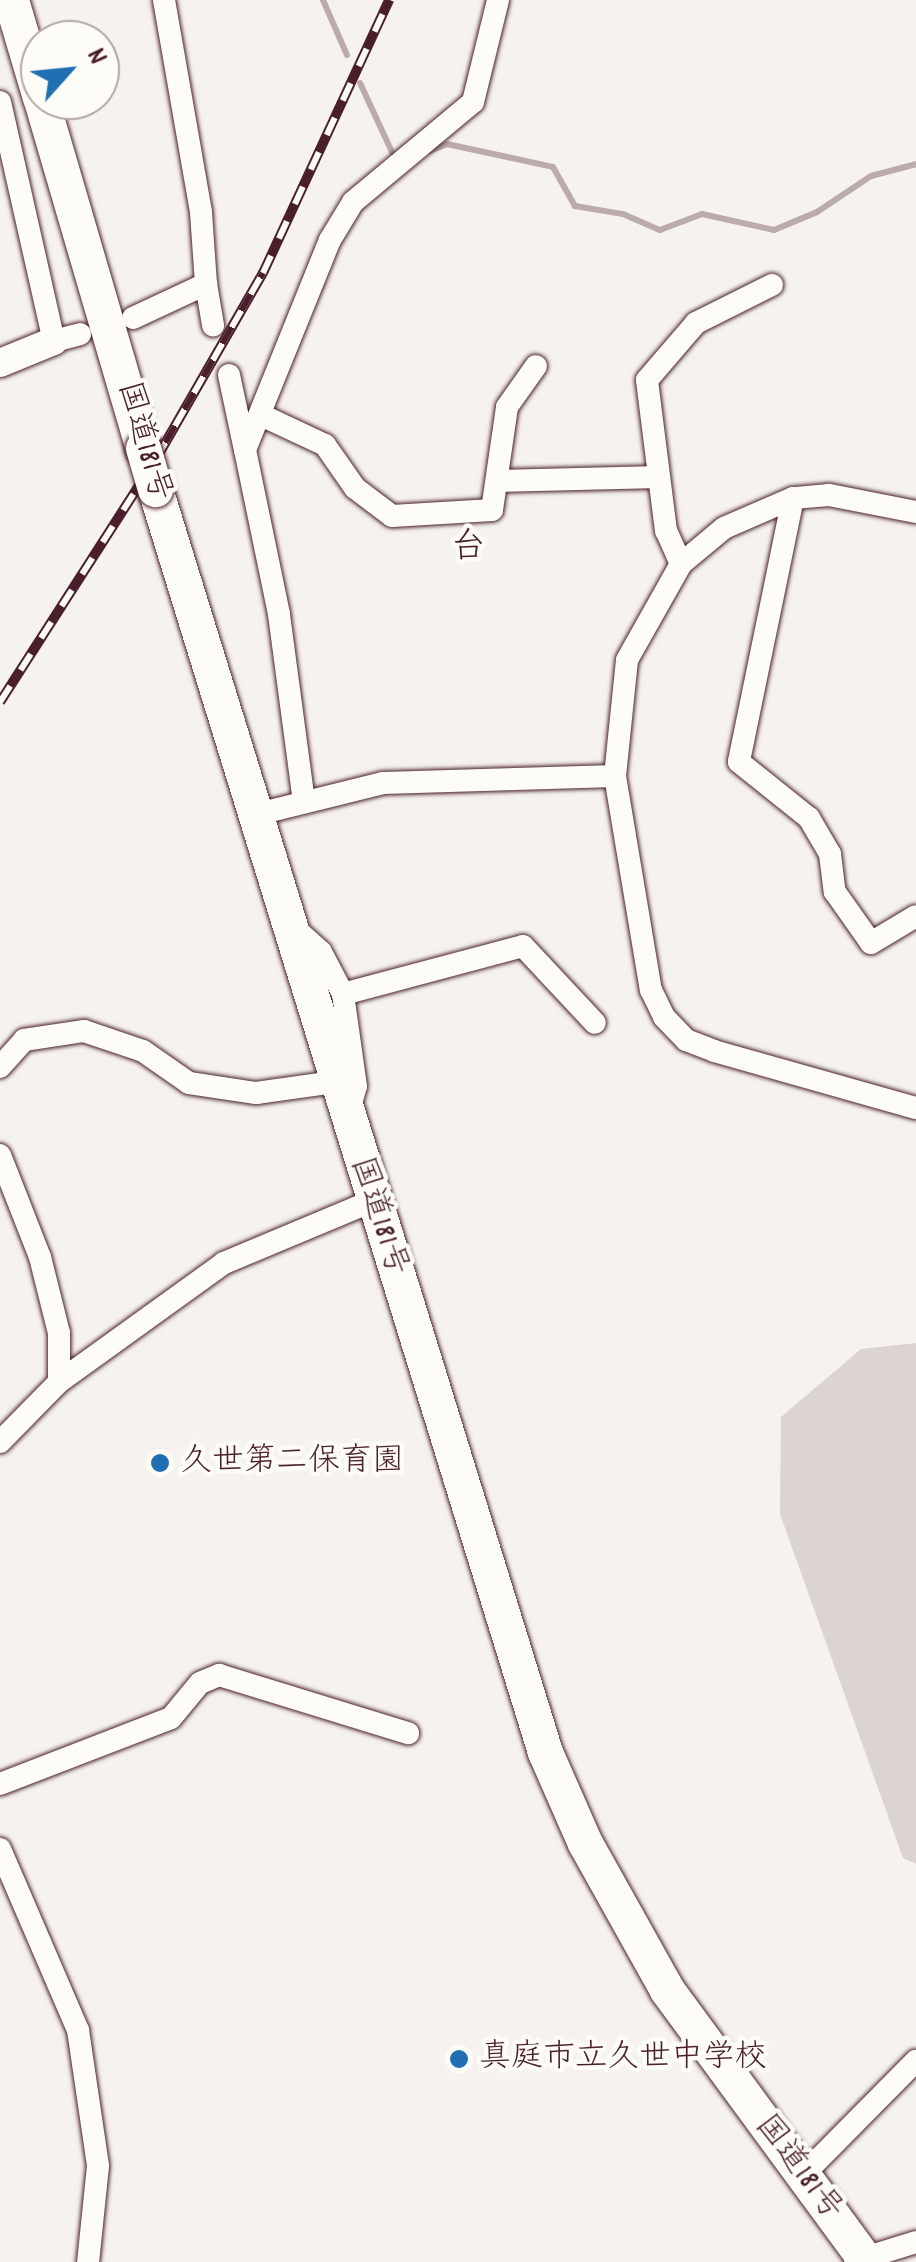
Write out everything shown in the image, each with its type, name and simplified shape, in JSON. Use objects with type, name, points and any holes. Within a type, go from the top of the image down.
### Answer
[{"type":"highway","name":"国道181号","points":[[11,0],[20,31]]},
{"type":"highway","name":"国道181号","points":[[46,120],[334,1082],[517,1665],[585,1843],[668,1990],[861,2261]]},
{"type":"street","points":[[164,0],[200,212],[213,325]]},
{"type":"street","points":[[245,450],[330,240],[353,202],[473,102],[498,0]]},
{"type":"street","points":[[0,102],[67,338],[0,363]]},
{"type":"street","points":[[133,318],[206,284]]},
{"type":"street","points":[[681,564],[666,532],[647,380],[696,324],[772,286]]},
{"type":"street","points":[[261,415],[324,445],[355,488],[392,516],[492,510],[507,407],[536,366]]},
{"type":"street","points":[[229,375],[279,614],[304,802]]},
{"type":"street","points":[[497,481],[659,476]]},
{"type":"street","points":[[916,512],[829,496],[793,498],[724,528],[681,564],[626,660],[614,776],[651,990],[664,1017],[686,1040],[916,1108]]},
{"type":"street","points":[[793,498],[739,762],[809,818],[830,854],[834,892],[871,942],[916,916]]},
{"type":"street","points":[[254,816],[384,783],[614,776]]},
{"type":"street","points":[[285,920],[320,952],[343,994],[356,1086],[346,1118]]},
{"type":"street","points":[[343,994],[523,946],[595,1023]]},
{"type":"street","points":[[0,1067],[24,1040],[84,1032],[143,1051],[190,1083],[256,1092],[334,1082]]},
{"type":"street","points":[[0,1155],[40,1256],[58,1333],[58,1382]]},
{"type":"street","points":[[0,1442],[58,1382],[224,1263],[372,1200]]},
{"type":"street","points":[[0,1784],[171,1718],[200,1683],[219,1675],[408,1732]]},
{"type":"street","points":[[0,1849],[78,2030],[98,2166],[88,2262]]},
{"type":"street","points":[[802,2176],[916,2061]]},
{"type":"street","points":[[861,2261],[916,2242]]},
{"type":"shaded area","points":[[916,1343],[916,1864],[903,1858],[780,1514],[781,1417],[861,1349]]},
{"type":"waterway","points":[[323,0],[347,55]]},
{"type":"waterway","points":[[360,83],[392,152]]},
{"type":"waterway","points":[[430,151],[447,144],[553,167],[575,206],[623,214],[660,230],[702,214],[774,230],[817,212],[871,176],[916,164]]},
{"type":"railway","points":[[0,702],[156,459],[263,273],[389,0]]},
{"type":"place","name":"久世第二保育園","points":[[160,1463]]},
{"type":"place","name":"真庭市立久世中学校","points":[[459,2059]]},
{"type":"district","name":"台","points":[[468,549]]}]
